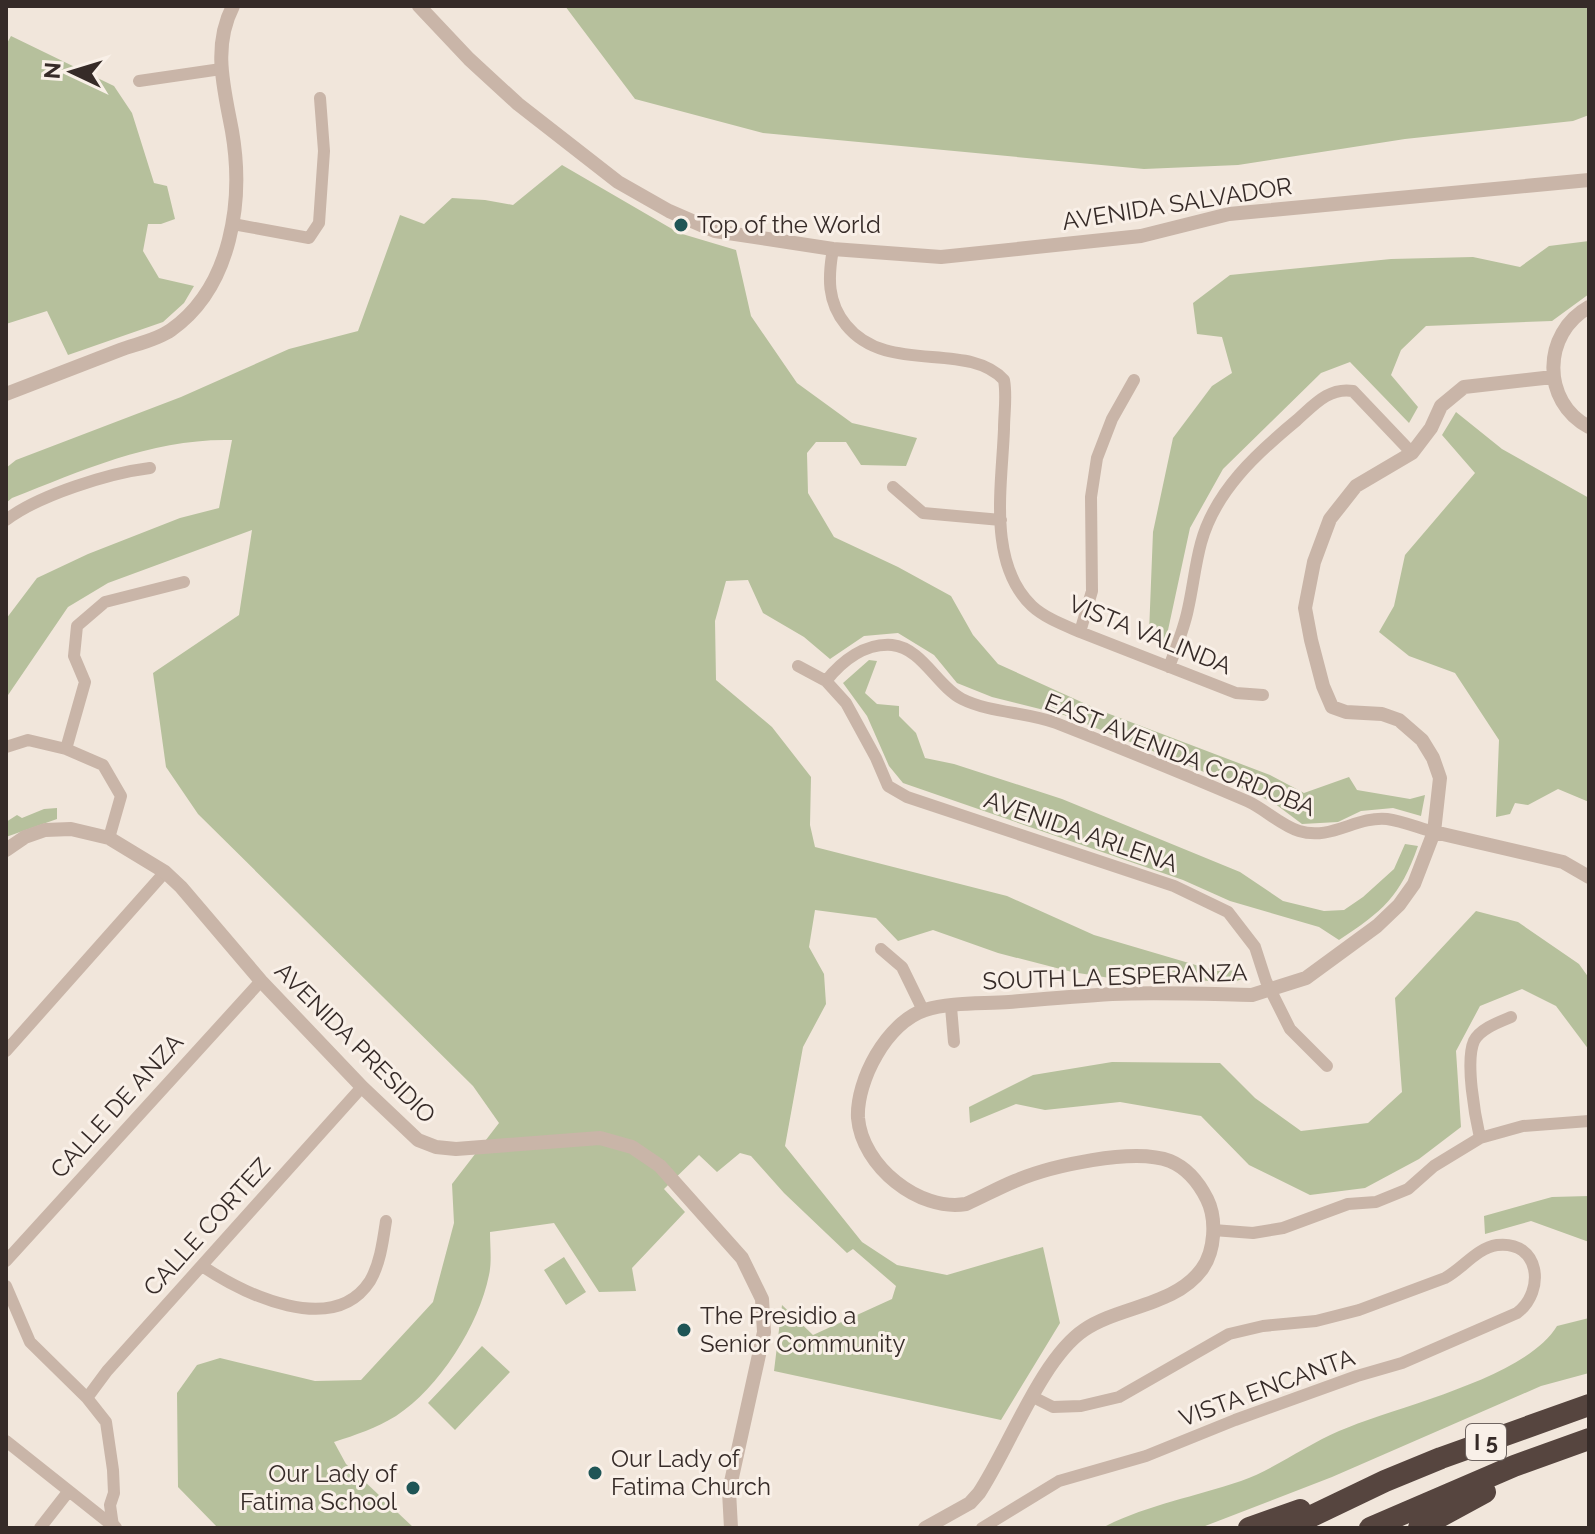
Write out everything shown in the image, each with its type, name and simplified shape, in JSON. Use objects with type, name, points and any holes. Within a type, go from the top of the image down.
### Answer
[{"type":"highway","name":"I 5","points":[[1287,1528],[1441,1458],[1589,1405]]},
{"type":"highway","name":"I 5","points":[[1370,1528],[1589,1439]]},
{"type":"highway","points":[[1419,1528],[1567,1446]]},
{"type":"highway","points":[[1249,1528],[1385,1481]]},
{"type":"street","points":[[6,394],[169,331],[203,301],[221,263],[233,224],[236,183],[234,142],[221,69],[223,26],[233,6]]},
{"type":"street","name":"AVENIDA SALVADOR","points":[[419,6],[469,59],[518,104],[618,182],[669,211],[715,231],[833,249],[941,257],[1141,236],[1229,214],[1589,180]]},
{"type":"street","points":[[139,81],[221,69]]},
{"type":"street","points":[[233,224],[309,238],[319,223],[324,151],[320,98]]},
{"type":"street","name":"VISTA VALINDA","points":[[833,249],[829,282],[832,300],[841,319],[854,335],[872,346],[897,354],[988,367],[1004,380],[1001,520],[1005,558],[1020,592],[1034,608],[1057,623],[1236,693],[1263,695]]},
{"type":"street","points":[[1589,307],[1577,314],[1562,331],[1554,353],[1553,377],[1566,409],[1589,427]]},
{"type":"street","points":[[1169,667],[1188,613],[1201,541],[1215,509],[1258,452],[1325,396],[1340,389],[1353,391],[1412,453],[1431,428],[1441,406],[1464,387],[1553,377]]},
{"type":"street","points":[[1080,632],[1092,591],[1091,497],[1097,458],[1112,419],[1134,380]]},
{"type":"street","name":"SOUTH LA ESPERANZA","points":[[923,1010],[1114,994],[1252,995],[1271,991],[1306,978],[1377,926],[1399,905],[1414,884],[1434,832],[1440,778],[1422,740],[1399,720],[1382,714],[1346,712],[1332,707],[1315,655],[1305,608],[1314,562],[1330,519],[1356,486],[1412,453]]},
{"type":"street","points":[[6,520],[24,506],[124,471],[150,468]]},
{"type":"street","points":[[893,487],[923,513],[1001,520]]},
{"type":"street","points":[[66,749],[85,682],[74,656],[77,626],[105,602],[184,582]]},
{"type":"street","name":"EAST AVENIDA CORDOBA","points":[[826,681],[833,672],[867,647],[894,645],[917,656],[945,688],[965,701],[1052,721],[1251,803],[1296,830],[1316,835],[1336,832],[1364,821],[1387,819],[1563,862],[1589,877]]},
{"type":"street","name":"AVENIDA ARLENA","points":[[798,666],[826,681],[846,703],[888,786],[907,797],[1174,886],[1228,912],[1255,947],[1271,991],[1290,1029],[1327,1066]]},
{"type":"street","points":[[6,747],[28,740],[66,749],[103,765],[121,796],[109,838]]},
{"type":"street","name":"AVENIDA PRESIDIO","points":[[6,850],[25,837],[45,830],[71,829],[109,838],[165,872],[261,981],[362,1087],[418,1140],[436,1147],[456,1149],[600,1138],[632,1147],[660,1166],[742,1258],[762,1299],[764,1332],[729,1491],[731,1528]]},
{"type":"street","points":[[6,1051],[165,872]]},
{"type":"street","points":[[881,949],[902,967],[923,1010],[891,1034],[879,1048],[859,1097],[858,1120],[864,1142],[893,1179],[913,1196],[934,1205],[957,1206],[1041,1171],[1113,1158],[1158,1157],[1189,1173],[1200,1187],[1210,1206],[1213,1230],[1209,1254],[1203,1268],[1193,1279],[1171,1293],[1085,1329],[1062,1349],[979,1493],[970,1503],[934,1526]]},
{"type":"street","name":"CALLE DE ANZA","points":[[6,1261],[261,981]]},
{"type":"street","points":[[951,1007],[954,1042]]},
{"type":"street","points":[[1480,1138],[1470,1057],[1474,1039],[1494,1023],[1511,1017]]},
{"type":"street","name":"CALLE CORTEZ","points":[[87,1398],[107,1371],[362,1087]]},
{"type":"street","points":[[1213,1230],[1253,1233],[1283,1228],[1348,1204],[1376,1202],[1408,1189],[1434,1166],[1480,1138],[1523,1126],[1589,1121]]},
{"type":"street","points":[[202,1266],[280,1305],[318,1309],[345,1305],[369,1282],[382,1249],[386,1221]]},
{"type":"street","name":"VISTA ENCANTA","points":[[982,1528],[1059,1481],[1146,1456],[1248,1415],[1402,1363],[1517,1313],[1533,1297],[1536,1274],[1527,1255],[1518,1249],[1498,1245],[1473,1257],[1445,1278],[1359,1310],[1316,1321],[1263,1326],[1229,1334],[1119,1397],[1081,1406],[1053,1407],[1033,1397]]},
{"type":"street","points":[[6,1286],[30,1342],[87,1398],[106,1422],[113,1470],[114,1493],[110,1505],[114,1527]]},
{"type":"street","points":[[6,1441],[114,1527]]},
{"type":"street","points":[[40,1528],[68,1492]]},
{"type":"green space","points":[[565,6],[1589,6],[1589,115],[1573,121],[1405,139],[1238,165],[1144,169],[763,133],[635,99]]},
{"type":"green space","points":[[11,36],[114,86],[132,113],[154,183],[167,186],[175,219],[148,224],[143,251],[159,278],[194,286],[184,303],[163,322],[68,355],[47,311],[6,324],[6,45]]},
{"type":"green space","points":[[562,165],[679,233],[736,250],[751,316],[797,383],[852,423],[917,438],[906,466],[861,465],[846,442],[816,442],[807,453],[808,493],[834,537],[951,596],[973,635],[998,664],[1099,710],[1270,775],[1304,793],[1349,777],[1357,790],[1410,799],[1425,795],[1421,816],[1393,808],[1361,811],[1338,822],[1302,824],[1274,803],[1231,783],[1064,715],[992,697],[957,683],[934,655],[898,633],[864,636],[830,659],[804,637],[763,613],[748,580],[726,581],[715,621],[716,680],[772,727],[811,777],[810,825],[815,847],[1007,896],[1094,935],[1216,971],[1246,970],[1245,978],[1231,983],[1110,978],[1072,972],[998,953],[933,930],[898,941],[876,918],[815,910],[809,947],[824,974],[826,1004],[803,1047],[785,1146],[862,1242],[897,1265],[947,1275],[1043,1247],[1060,1323],[1001,1420],[774,1371],[782,1305],[813,1335],[892,1299],[896,1286],[853,1249],[847,1253],[784,1193],[751,1156],[740,1153],[717,1172],[699,1155],[664,1189],[685,1212],[632,1268],[636,1291],[599,1292],[554,1223],[490,1232],[490,1265],[484,1294],[467,1334],[442,1372],[396,1416],[334,1442],[346,1464],[414,1528],[218,1528],[178,1487],[177,1393],[197,1365],[220,1358],[315,1381],[361,1380],[433,1302],[454,1223],[452,1184],[499,1123],[473,1086],[198,814],[166,767],[153,673],[239,615],[252,530],[108,583],[68,607],[6,698],[6,619],[37,578],[180,518],[219,508],[232,440],[175,444],[147,450],[65,477],[6,503],[6,468],[16,460],[181,397],[289,349],[358,331],[400,215],[424,224],[452,198],[513,205]]},
{"type":"green space","points":[[1589,241],[1589,294],[1552,321],[1426,326],[1401,350],[1391,375],[1418,407],[1409,423],[1350,362],[1321,373],[1223,469],[1190,528],[1165,644],[1149,633],[1153,532],[1173,438],[1212,386],[1232,373],[1222,337],[1197,334],[1193,303],[1230,275],[1391,259],[1473,257],[1520,267],[1549,246]]},
{"type":"green space","points":[[1456,412],[1502,449],[1589,498],[1589,802],[1558,789],[1528,805],[1515,803],[1510,814],[1496,817],[1499,740],[1455,673],[1409,656],[1379,632],[1394,606],[1405,555],[1475,473],[1442,435]]},
{"type":"green space","points":[[869,660],[877,661],[865,693],[877,704],[899,706],[899,716],[916,733],[925,758],[954,764],[1062,799],[1240,872],[1283,901],[1324,911],[1344,910],[1394,869],[1405,844],[1418,846],[1397,891],[1379,911],[1339,940],[1319,927],[1230,901],[1183,880],[903,783],[889,766],[867,716],[843,683]]},
{"type":"green space","points":[[57,808],[57,819],[6,837],[6,822],[17,815],[22,818],[44,809]]},
{"type":"green space","points":[[1476,911],[1518,922],[1579,964],[1589,978],[1589,1050],[1556,1006],[1522,989],[1480,1006],[1456,1051],[1461,1127],[1419,1159],[1365,1188],[1310,1195],[1249,1165],[1201,1116],[1120,1102],[1045,1110],[1016,1104],[970,1123],[969,1107],[1033,1075],[1112,1062],[1220,1063],[1255,1098],[1301,1131],[1368,1123],[1402,1092],[1395,998]]},
{"type":"green space","points":[[1589,1196],[1589,1242],[1531,1221],[1485,1234],[1484,1216],[1552,1197]]},
{"type":"green space","points":[[564,1257],[586,1292],[566,1305],[544,1270]]},
{"type":"green space","points":[[1589,1318],[1589,1373],[1541,1386],[1332,1477],[1200,1528],[1102,1528],[1153,1507],[1241,1481],[1339,1431],[1489,1376],[1541,1345],[1557,1326]]},
{"type":"green space","points":[[482,1346],[510,1372],[455,1430],[428,1403]]},
{"type":"place","name":"Top of the World","points":[[681,225]]},
{"type":"place","name":"The Presidio a Senior Community","points":[[684,1330]]},
{"type":"place","name":"Our Lady of Fatima Church","points":[[595,1473]]},
{"type":"place","name":"Our Lady of Fatima School","points":[[413,1488]]}]
